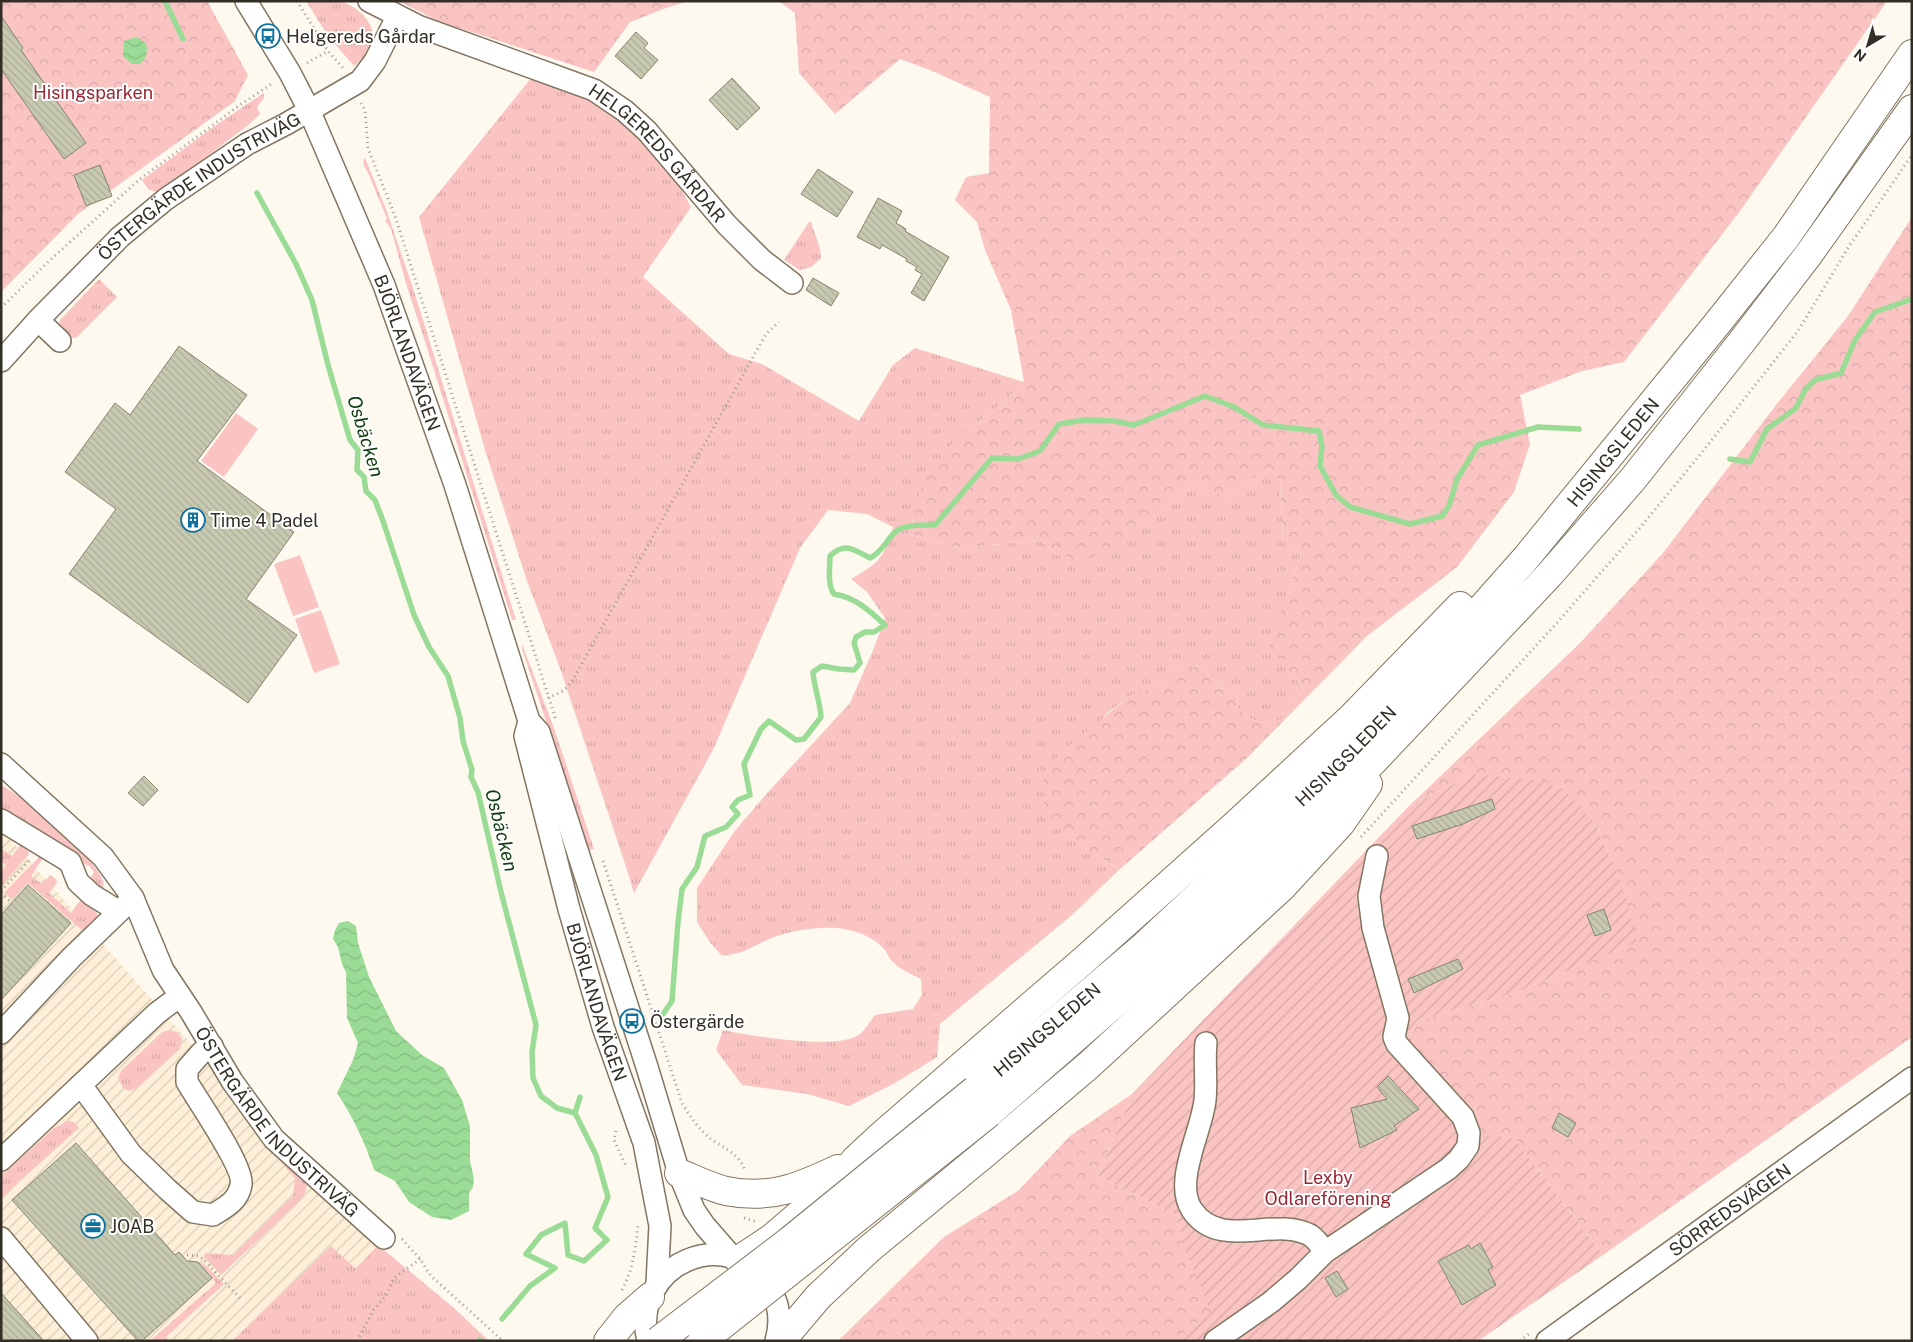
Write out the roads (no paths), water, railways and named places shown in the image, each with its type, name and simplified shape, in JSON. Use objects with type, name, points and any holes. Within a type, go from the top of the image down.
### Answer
[{"type":"highway","name":"HISINGSLEDEN","points":[[658,1341],[788,1242],[975,1090],[1150,940],[1323,778],[1393,708],[1526,558],[1786,238],[1912,54]]},
{"type":"highway","name":"HISINGSLEDEN","points":[[702,1341],[989,1113],[1154,969],[1351,785],[1550,574],[1633,478],[1808,254],[1912,109]]},
{"type":"highway","points":[[736,1259],[772,1238],[843,1176],[855,1160],[1084,960],[1352,717],[1609,457]]},
{"type":"highway","points":[[782,1341],[818,1297],[869,1249],[1089,1065],[1282,887],[1341,823],[1412,721]]},
{"type":"highway","points":[[679,1173],[725,1190],[779,1192],[803,1186],[855,1160]]},
{"type":"highway","points":[[608,1341],[627,1317],[654,1290]]},
{"type":"street","name":"BJÖRLANDAVÄGEN","points":[[246,1],[290,73],[309,110],[384,285],[455,485],[529,721],[539,732],[647,1066],[679,1173],[694,1210],[705,1226],[736,1259],[758,1273],[772,1292],[779,1314],[779,1329],[776,1341]]},
{"type":"street","name":"HELGEREDS GÅRDAR","points":[[370,1],[397,17],[418,26],[594,90],[608,98],[647,131],[727,225],[762,260],[792,283]]},
{"type":"street","name":"ÖSTERGÄRDE INDUSTRIVÄG","points":[[1,362],[38,320],[120,237],[166,199],[247,144],[360,80],[375,60],[397,17]]},
{"type":"street","points":[[38,320],[60,340]]},
{"type":"street","name":"BJÖRLANDAVÄGEN","points":[[529,721],[525,736],[569,909],[603,1027],[644,1143],[660,1226],[654,1290],[645,1318],[648,1341]]},
{"type":"street","name":"ÖSTERGÄRDE INDUSTRIVÄG","points":[[1,764],[102,857],[125,904],[163,970],[232,1081],[274,1139],[392,1238]]},
{"type":"street","points":[[1,820],[70,862],[78,882],[92,894],[125,904],[1,1033]]},
{"type":"street","points":[[1215,1341],[1271,1302],[1325,1252],[1448,1169],[1459,1159],[1468,1146],[1468,1133],[1463,1117],[1397,1044],[1394,1037],[1398,1018],[1372,920],[1369,896],[1377,856]]},
{"type":"street","points":[[1,1160],[157,1013],[180,996]]},
{"type":"street","points":[[1206,1043],[1204,1061],[1206,1099],[1186,1180],[1187,1202],[1203,1222],[1212,1227],[1231,1232],[1288,1229],[1312,1236],[1325,1252]]},
{"type":"street","points":[[81,1085],[131,1154],[166,1189],[193,1212],[213,1215],[233,1203],[242,1184],[238,1166],[187,1082],[187,1069],[202,1052],[212,1046]]},
{"type":"street","name":"SÖRREDSVÄGEN","points":[[1547,1341],[1912,1078]]},
{"type":"street","points":[[1,1238],[87,1341]]},
{"type":"street","points":[[654,1290],[668,1271],[691,1258],[716,1255],[736,1259]]},
{"type":"water","points":[[136,37],[146,43],[147,52],[142,62],[132,64],[123,56],[124,41]]},
{"type":"water","points":[[348,921],[356,926],[358,943],[369,977],[396,1031],[422,1055],[444,1068],[462,1100],[470,1126],[470,1161],[474,1179],[473,1187],[469,1193],[469,1211],[451,1220],[432,1217],[409,1202],[395,1181],[374,1170],[358,1130],[337,1093],[353,1060],[358,1043],[347,1018],[346,972],[338,947],[333,939],[339,923]]},
{"type":"waterway","name":"Osbäcken","points":[[165,1],[183,39]]},
{"type":"waterway","name":"Osbäcken","points":[[257,193],[296,264],[312,300],[328,365],[350,440],[358,450],[357,470],[364,477],[366,491],[375,500],[414,615],[429,647],[448,676],[460,718],[463,741],[472,770],[471,777],[478,792],[501,892],[536,1025],[532,1052],[533,1078],[541,1096],[557,1108],[575,1113],[596,1155],[608,1197],[595,1228],[607,1240],[584,1261],[568,1255],[565,1223],[541,1235],[526,1254],[555,1268],[530,1286],[502,1319]]},
{"type":"waterway","points":[[1730,459],[1750,462],[1767,429],[1796,408],[1805,390],[1815,380],[1841,373],[1855,340],[1875,312],[1912,299]]},
{"type":"waterway","points":[[661,1017],[672,1001],[682,889],[697,867],[705,836],[726,827],[738,814],[732,807],[738,800],[750,795],[744,764],[761,729],[769,721],[796,740],[804,739],[821,717],[813,672],[822,666],[854,670],[860,663],[854,643],[856,637],[865,632],[874,632],[885,625],[855,601],[834,594],[830,586],[829,570],[830,556],[835,551],[850,548],[870,558],[878,553],[899,529],[935,525],[992,458],[1018,459],[1040,451],[1059,424],[1085,420],[1114,421],[1134,425],[1205,396],[1234,407],[1263,425],[1319,431],[1322,446],[1320,466],[1336,495],[1350,507],[1410,524],[1442,516],[1449,506],[1457,479],[1478,445],[1538,427],[1579,429]]},
{"type":"waterway","points":[[575,1113],[580,1097]]},
{"type":"place","name":"Helgereds Gårdar","points":[[268,36]]},
{"type":"place","name":"Time 4 Padel","points":[[193,520]]},
{"type":"place","name":"Östergärde","points":[[632,1021]]},
{"type":"place","name":"JOAB","points":[[93,1226]]},
{"type":"park label","name":"Hisingsparken","points":[[93,92]]},
{"type":"park label","name":"Lexby Odlareförening","points":[[1328,1187]]}]
